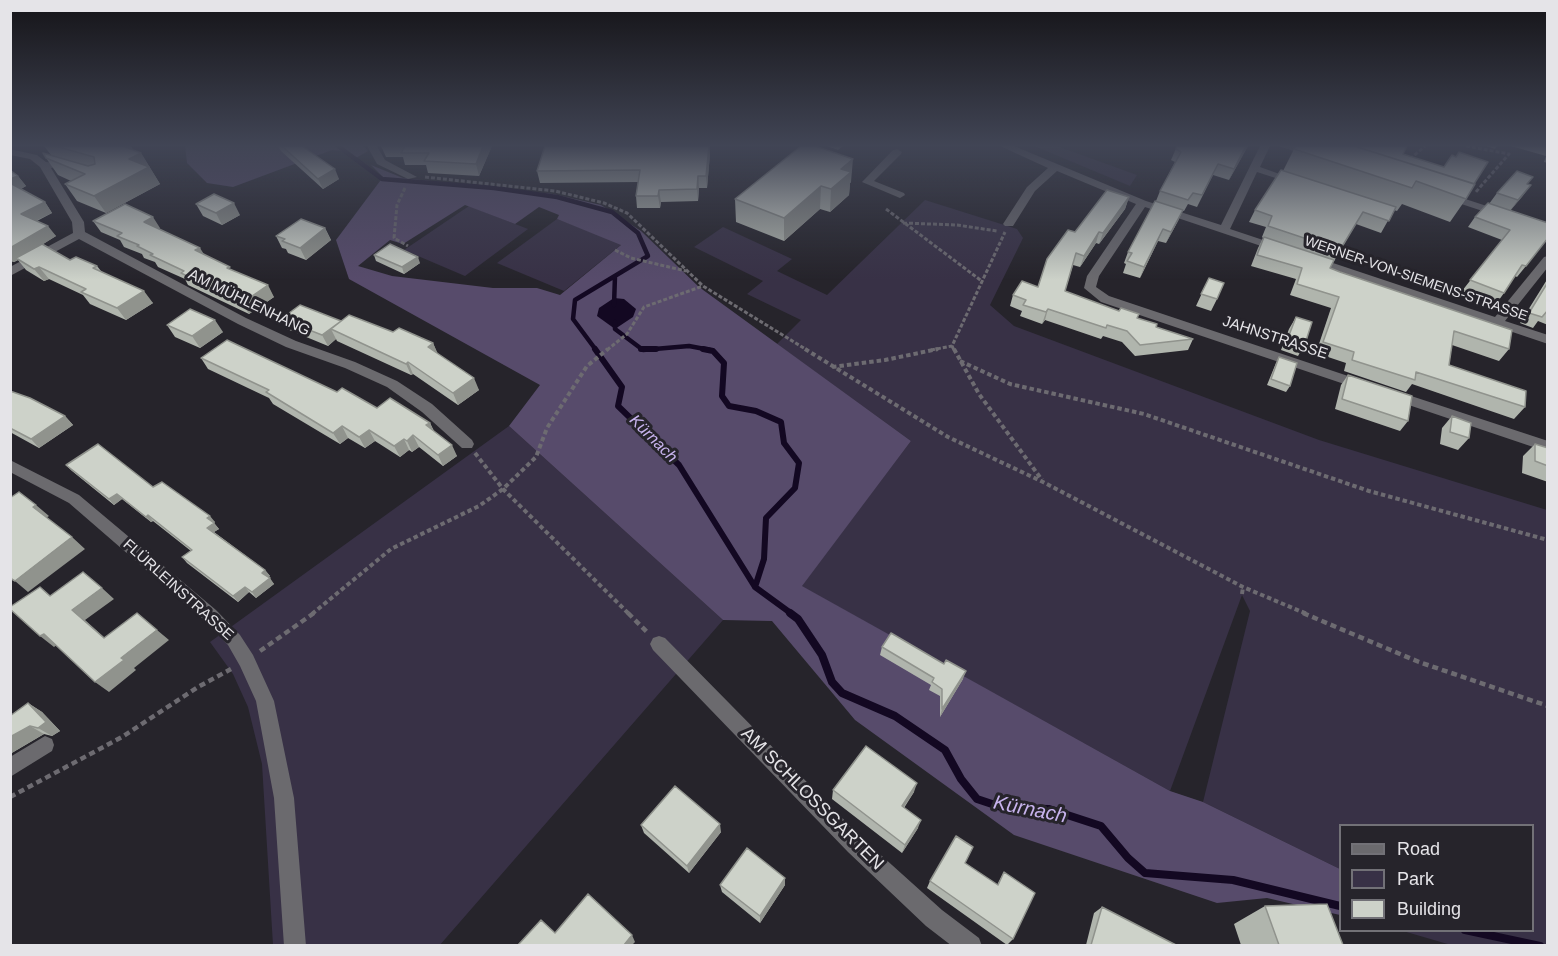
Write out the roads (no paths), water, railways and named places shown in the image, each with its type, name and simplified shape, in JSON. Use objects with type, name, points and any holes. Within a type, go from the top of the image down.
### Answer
[{"type":"street","points":[[10,272],[79,234],[78,222],[60,191]]},
{"type":"street","points":[[889,191],[900,195]]},
{"type":"street","points":[[1007,228],[1030,191]]},
{"type":"street","name":"WERNER-VON-SIEMENS-STRASSE","points":[[1112,191],[1142,203],[1548,340]]},
{"type":"street","points":[[1224,230],[1243,191]]},
{"type":"street","points":[[1433,192],[1507,217]]},
{"type":"street","name":"JAHNSTRASSE","points":[[1142,203],[1093,276],[1090,288],[1105,299],[1548,447]]},
{"type":"street","name":"AM MÜHLENHANG","points":[[79,234],[252,326],[392,384],[427,408],[467,444]]},
{"type":"street","points":[[1497,323],[1548,259]]},
{"type":"street","name":"FLÜRLEINSTRASSE","points":[[10,465],[74,499],[210,615],[234,639],[265,701],[284,798],[295,945]]},
{"type":"street","name":"AM SCHLOSSGARTEN","points":[[659,644],[855,845],[934,918],[971,945]]},
{"type":"street","points":[[10,768],[45,745]]},
{"type":"waterway","name":"Kürnach","points":[[512,191],[557,197],[612,212],[638,233],[648,256],[575,300],[573,319],[596,350]]},
{"type":"waterway","name":"Kürnach","points":[[614,305],[615,276]]},
{"type":"waterway","name":"Kürnach","points":[[615,322],[615,329],[642,349]]},
{"type":"waterway","name":"Kürnach","points":[[654,349],[689,346],[710,350]]},
{"type":"waterway","name":"Kürnach","points":[[595,349],[622,387],[618,406],[679,465],[755,587]]},
{"type":"waterway","name":"Kürnach","points":[[642,349],[654,349]]},
{"type":"waterway","name":"Kürnach","points":[[642,349],[654,349]]},
{"type":"waterway","name":"Kürnach","points":[[703,349],[713,351],[724,363],[722,396],[729,406],[756,411],[781,422],[784,443],[799,463],[795,488],[766,518],[764,559],[755,587]]},
{"type":"waterway","name":"Kürnach","points":[[755,587],[792,614]]},
{"type":"waterway","name":"Kürnach","points":[[790,613],[798,619],[822,655],[832,682],[842,693],[895,716],[945,750],[961,779],[977,799],[1004,808],[1049,809],[1101,826],[1128,858],[1145,873],[1233,880],[1339,906]]},
{"type":"waterway","name":"Kürnach","points":[[1474,932],[1540,946]]}]
